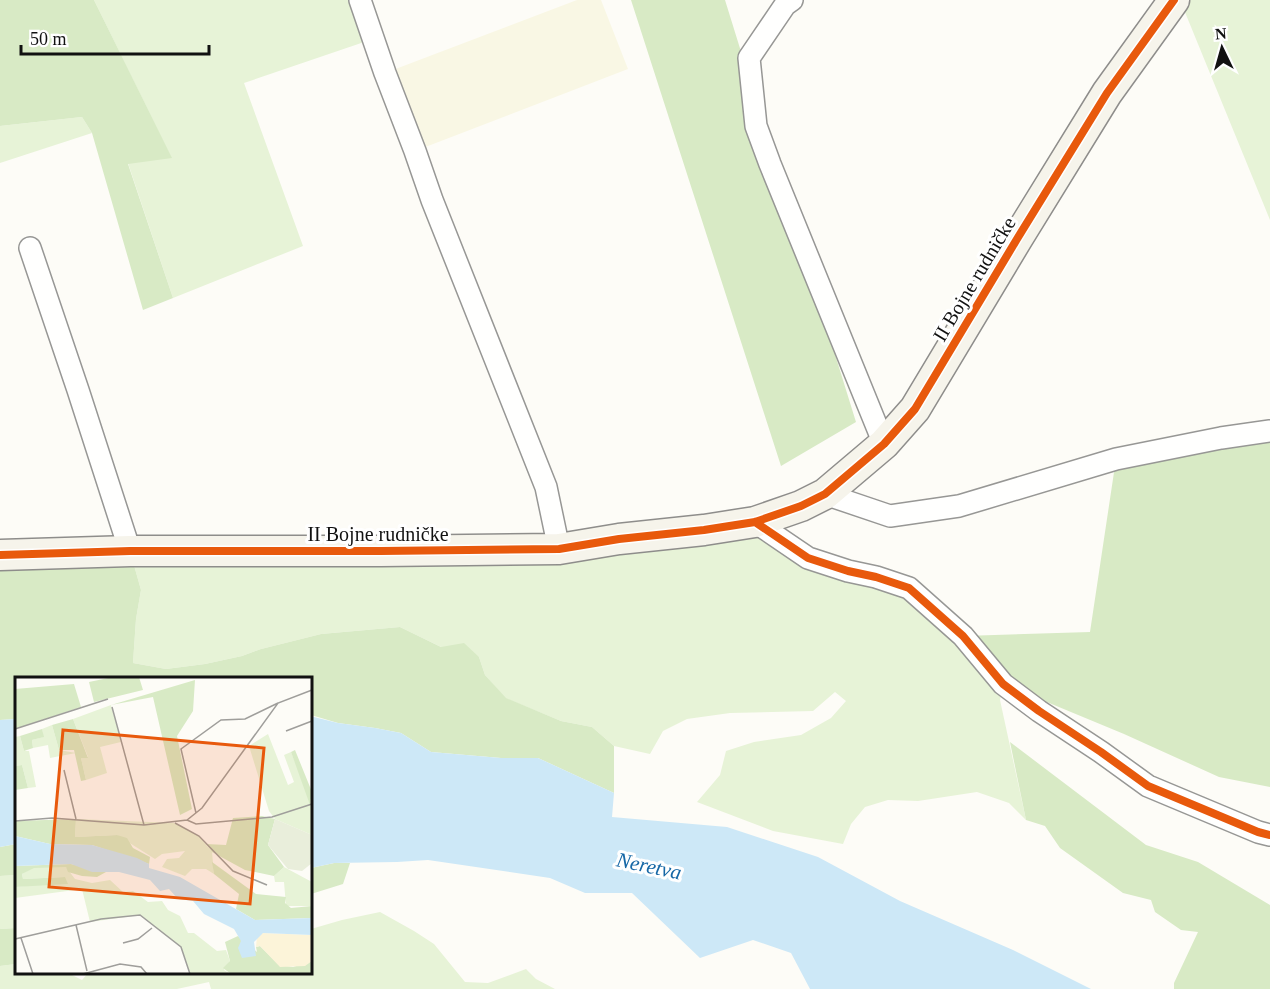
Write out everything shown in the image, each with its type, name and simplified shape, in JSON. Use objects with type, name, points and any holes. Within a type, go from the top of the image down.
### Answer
[{"type":"street","points":[[360,0],[432,200],[546,487],[559,549]]},
{"type":"street","points":[[792,0],[785,5],[748,58],[756,126],[884,444]]},
{"type":"street","name":"II Bojne rudničke","points":[[0,555],[130,551],[559,549],[755,522],[801,506],[825,494],[884,444],[915,409],[1107,93],[1174,0]]},
{"type":"street","points":[[30,248],[130,551]]},
{"type":"street","points":[[825,494],[890,516],[948,508],[1116,459],[1270,430]]},
{"type":"street","points":[[755,522],[808,558],[909,588],[963,636],[1003,684],[1148,786],[1270,835]]},
{"type":"shaded area","points":[[577,0],[601,0],[628,69],[415,151],[385,73]]},
{"type":"green space","points":[[0,0],[94,0],[172,158],[128,164],[173,298],[143,310],[92,133],[82,117],[0,126]]},
{"type":"green space","points":[[94,0],[360,0],[373,39],[244,83],[303,246],[173,298],[128,163],[171,157]]},
{"type":"green space","points":[[631,0],[725,0],[856,422],[781,466]]},
{"type":"green space","points":[[1180,0],[1270,0],[1270,220]]},
{"type":"green space","points":[[82,117],[92,133],[0,163],[0,126]]},
{"type":"green space","points":[[1270,431],[1270,787],[1219,777],[1124,734],[1003,684],[963,636],[1090,632],[1116,459]]},
{"type":"green space","points":[[755,522],[808,558],[909,588],[1003,684],[1000,700],[1026,820],[1009,803],[977,792],[918,801],[888,800],[865,807],[851,824],[843,844],[773,831],[697,802],[720,775],[726,751],[754,742],[801,735],[831,718],[846,701],[835,692],[813,711],[730,713],[687,719],[663,731],[650,754],[614,746],[592,727],[561,721],[505,698],[485,675],[479,657],[441,647],[400,627],[321,634],[205,664],[166,669],[133,663],[136,619],[141,590],[130,551],[259,552]]},
{"type":"green space","points":[[130,551],[141,590],[136,619],[133,663],[166,669],[205,664],[321,634],[400,627],[441,647],[464,643],[479,657],[485,675],[506,698],[561,721],[592,727],[614,746],[614,793],[538,758],[501,758],[431,752],[401,733],[338,723],[312,715],[312,677],[15,677],[15,719],[0,720],[0,555]]},
{"type":"green space","points":[[1010,742],[1146,845],[1198,862],[1270,905],[1270,989],[1174,989],[1174,983],[1198,932],[1181,930],[1155,912],[1151,900],[1123,893],[1060,848],[1045,826],[1026,820]]},
{"type":"green space","points":[[15,844],[15,875],[0,876],[0,847]]},
{"type":"green space","points":[[334,863],[350,863],[343,884],[312,894],[312,868]]},
{"type":"green space","points":[[15,875],[15,928],[0,929],[0,876]]},
{"type":"green space","points":[[380,912],[434,944],[465,982],[488,983],[526,969],[536,979],[555,989],[211,989],[209,982],[177,989],[0,989],[0,966],[15,964],[15,974],[70,974],[82,980],[87,974],[312,974],[312,929]]},
{"type":"green space","points":[[15,928],[15,964],[0,966],[0,929]]},
{"type":"water","name":"Neretva","points":[[312,716],[401,733],[431,752],[501,758],[538,758],[614,793],[612,817],[727,827],[818,857],[900,901],[1013,950],[1091,989],[810,989],[791,953],[753,940],[700,958],[632,893],[585,893],[550,878],[428,860],[334,863],[312,868]]},
{"type":"water","points":[[15,719],[15,844],[0,847],[0,720]]},
{"type":"cycle path","points":[[0,555],[130,551],[559,549],[755,522],[801,506],[825,494],[884,444],[915,409],[1107,93],[1174,0]]},
{"type":"cycle path","points":[[755,522],[808,558],[909,588],[963,636],[1003,684],[1148,786],[1270,835]]}]
